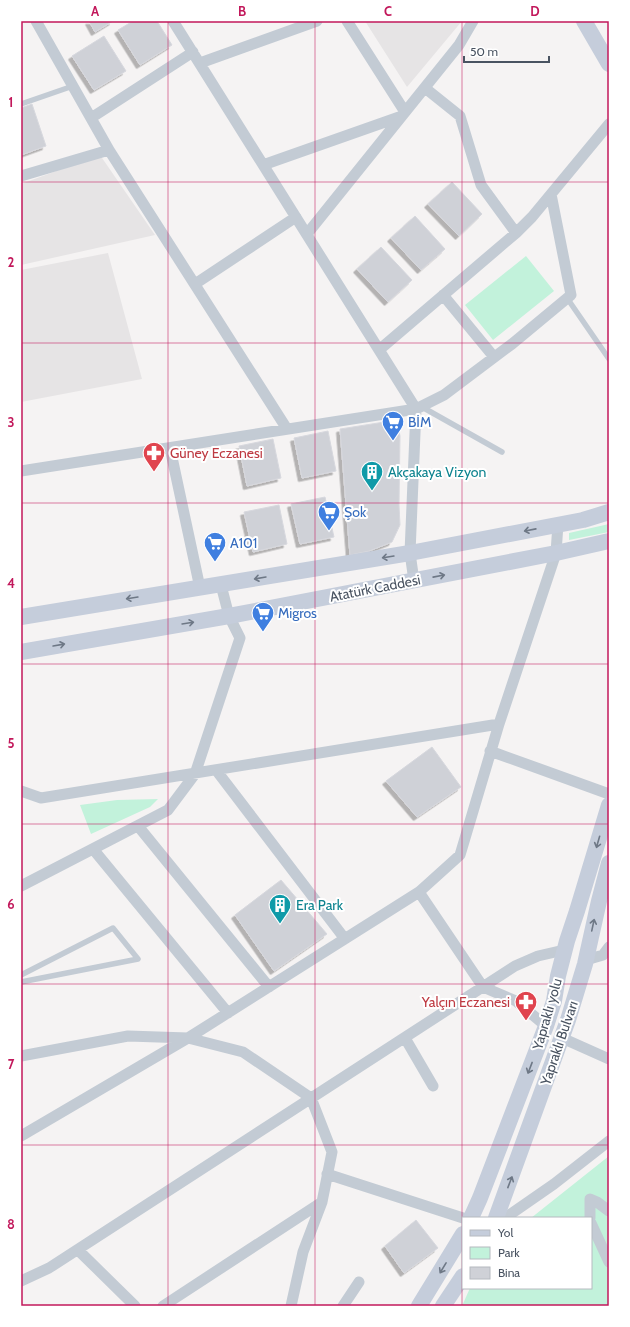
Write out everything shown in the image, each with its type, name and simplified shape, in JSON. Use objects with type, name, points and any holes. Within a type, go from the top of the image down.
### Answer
[{"type":"main road","points":[[584,21],[609,64]]},
{"type":"main road","name":"Atatürk Caddesi","points":[[21,617],[410,553],[590,518],[609,512]]},
{"type":"main road","name":"Atatürk Caddesi","points":[[21,652],[229,616],[556,553],[609,541]]},
{"type":"main road","points":[[588,545],[609,548]]},
{"type":"main road","name":"Yapraklı yolu","points":[[471,1217],[546,1026],[554,1001],[564,950],[578,911],[609,805]]},
{"type":"main road","name":"Yapraklı Bulvarı","points":[[496,1217],[568,1020],[587,956],[609,863]]},
{"type":"main road","points":[[564,950],[587,956]]},
{"type":"main road","points":[[419,1306],[462,1236]]},
{"type":"main road","points":[[443,1306],[462,1278]]},
{"type":"street","points":[[36,21],[109,150],[287,429]]},
{"type":"street","points":[[173,21],[379,350],[419,408],[410,553],[414,581]]},
{"type":"street","points":[[200,63],[317,21]]},
{"type":"street","points":[[347,21],[404,114]]},
{"type":"street","points":[[307,234],[459,45],[473,21]]},
{"type":"street","points":[[91,118],[193,52]]},
{"type":"street","points":[[425,88],[460,116],[481,185],[516,233]]},
{"type":"street","points":[[263,165],[404,114]]},
{"type":"street","points":[[379,350],[516,233],[532,217],[609,124]]},
{"type":"street","points":[[21,176],[109,150]]},
{"type":"street","points":[[21,471],[419,408],[444,395],[512,344],[571,295],[551,194]]},
{"type":"street","points":[[195,284],[296,217]]},
{"type":"street","points":[[443,295],[494,357]]},
{"type":"street","points":[[170,448],[200,588]]},
{"type":"street","points":[[21,1136],[188,1038],[419,892],[460,855],[490,751],[556,553],[558,524]]},
{"type":"street","points":[[21,886],[168,810],[195,774],[240,638],[229,616],[221,585]]},
{"type":"street","points":[[21,791],[41,798],[499,724]]},
{"type":"street","points":[[490,751],[609,794]]},
{"type":"street","points":[[216,770],[345,939]]},
{"type":"street","points":[[138,826],[270,987]]},
{"type":"street","points":[[93,849],[228,1013]]},
{"type":"street","points":[[419,892],[483,987],[516,1001],[546,1026]]},
{"type":"street","points":[[587,956],[603,956],[609,946]]},
{"type":"street","points":[[21,1280],[49,1268],[78,1250],[516,966],[538,956],[564,950]]},
{"type":"street","points":[[21,1056],[128,1036],[188,1038],[243,1052],[311,1098],[332,1152],[322,1202],[303,1252],[291,1306]]},
{"type":"street","points":[[405,1038],[433,1086]]},
{"type":"street","points":[[562,1038],[609,1059]]},
{"type":"street","points":[[506,1217],[554,1184],[609,1141]]},
{"type":"street","points":[[327,1174],[462,1218]]},
{"type":"street","points":[[590,1217],[590,1199],[597,1202],[609,1211]]},
{"type":"street","points":[[163,1306],[322,1202]]},
{"type":"street","points":[[592,1225],[609,1262]]},
{"type":"street","points":[[78,1250],[135,1306]]},
{"type":"street","points":[[343,1306],[360,1282]]},
{"type":"lane","points":[[21,104],[73,86]]},
{"type":"lane","points":[[567,298],[609,359]]},
{"type":"lane","points":[[419,408],[502,452]]},
{"type":"lane","points":[[21,975],[113,928],[138,959],[21,982]]},
{"type":"shaded area","points":[[365,21],[462,21],[407,87]]},
{"type":"shaded area","points":[[100,155],[155,235],[21,265],[21,184]]},
{"type":"shaded area","points":[[108,253],[142,379],[21,402],[21,270]]},
{"type":"green space","points":[[526,256],[554,291],[493,340],[465,305]]},
{"type":"green space","points":[[609,524],[609,532],[569,540],[569,533]]},
{"type":"green space","points":[[158,799],[150,807],[91,834],[80,805],[117,800]]},
{"type":"green space","points":[[609,1156],[609,1306],[462,1306],[470,1289],[592,1289],[592,1217],[532,1217]]},
{"type":"building","points":[[89,21],[113,21],[95,32]]},
{"type":"building","points":[[133,21],[157,21],[172,45],[140,65],[118,30]]},
{"type":"building","points":[[104,36],[126,71],[94,90],[72,56]]},
{"type":"building","points":[[32,104],[46,146],[21,155],[21,108]]},
{"type":"building","points":[[452,182],[482,214],[459,236],[428,204]]},
{"type":"building","points":[[415,216],[445,249],[421,270],[391,238]]},
{"type":"building","points":[[381,247],[412,280],[388,302],[357,269]]},
{"type":"building","name":"Akçakaya Vizyon","points":[[397,420],[400,436],[400,525],[392,542],[369,551],[350,555],[340,429]]},
{"type":"building","points":[[328,431],[336,471],[302,478],[294,438]]},
{"type":"building","points":[[273,439],[281,478],[247,486],[239,446]]},
{"type":"building","points":[[325,497],[334,537],[300,544],[291,504]]},
{"type":"building","points":[[279,505],[287,544],[253,552],[244,512]]},
{"type":"building","points":[[432,747],[461,787],[417,817],[386,781]]},
{"type":"building","name":"Era Park","points":[[281,880],[327,934],[274,971],[235,915]]},
{"type":"building","points":[[416,1220],[438,1248],[404,1273],[385,1246]]},
{"type":"place","name":"BİM","points":[[393,442]]},
{"type":"place","name":"Güney Eczanesi","points":[[154,472]]},
{"type":"place","name":"Akçakaya Vizyon","points":[[372,492]]},
{"type":"place","name":"Şok","points":[[329,532]]},
{"type":"place","name":"A101","points":[[215,562]]},
{"type":"place","name":"Migros","points":[[263,632]]},
{"type":"place","name":"Era Park","points":[[280,924]]},
{"type":"place","name":"Yalçın Eczanesi","points":[[526,1022]]}]
